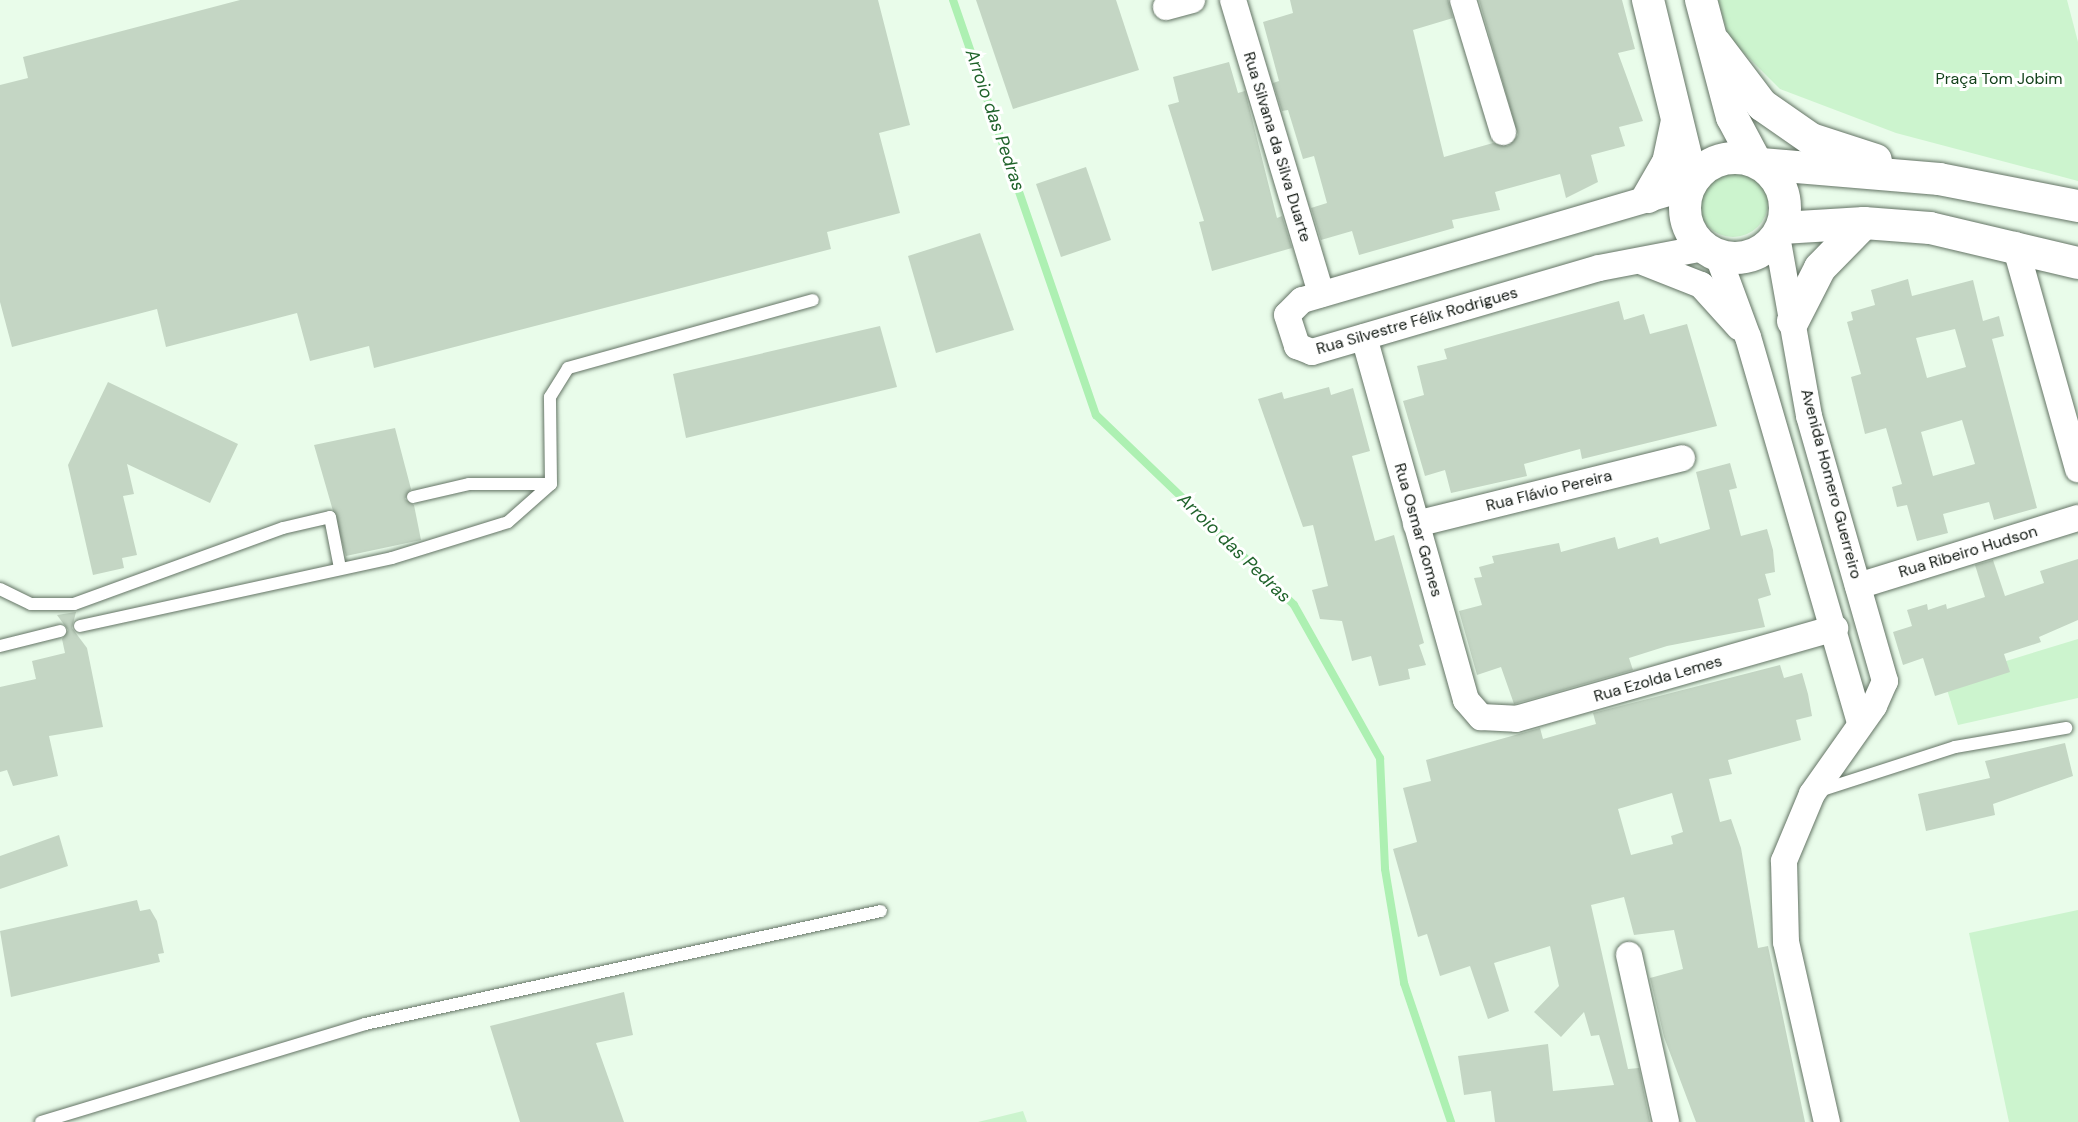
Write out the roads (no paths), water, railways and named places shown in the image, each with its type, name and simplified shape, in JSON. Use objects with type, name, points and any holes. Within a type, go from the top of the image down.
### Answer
[{"type":"street","points":[[1166,7],[1192,0]]},
{"type":"street","name":"Rua Silvana da Silva Duarte","points":[[1233,0],[1322,294]]},
{"type":"street","points":[[1463,0],[1503,132]]},
{"type":"street","points":[[1648,0],[1678,114],[1690,184],[1686,220],[1711,252],[1748,337],[1835,628],[1860,723]]},
{"type":"street","points":[[1701,0],[1715,43],[1732,117],[1759,163],[1784,192],[1779,232]]},
{"type":"street","points":[[1715,43],[1762,105],[1810,139],[1939,179]]},
{"type":"street","points":[[1648,197],[1668,163],[1678,114]]},
{"type":"street","points":[[1690,184],[1713,162],[1759,163],[1939,179],[2078,206]]},
{"type":"street","name":"Rua Silvestre Félix Rodrigues","points":[[1690,184],[1295,302],[1288,310],[1297,346],[1312,352],[1640,260],[1711,252]]},
{"type":"street","points":[[1711,252],[1751,256],[1779,232],[1864,222],[1930,228],[2015,245],[2078,263]]},
{"type":"street","points":[[1793,321],[1820,268],[1864,222]]},
{"type":"street","name":"Avenida Homero Guerreiro","points":[[1779,232],[1809,417],[1885,681],[1882,694],[1812,794],[1784,861],[1782,903],[1827,1122]]},
{"type":"street","points":[[2015,245],[2078,469]]},
{"type":"street","points":[[1640,260],[1701,285],[1748,337]]},
{"type":"street","name":"Rua Osmar Gomes","points":[[1364,336],[1466,700],[1481,717]]},
{"type":"street","name":"Rua Flávio Pereira","points":[[1416,524],[1682,458]]},
{"type":"street","name":"Rua Ribeiro Hudson","points":[[1858,586],[2078,518]]},
{"type":"street","name":"Rua Ezolda Lemes","points":[[1481,717],[1516,719],[1835,628]]},
{"type":"street","points":[[1629,956],[1666,1122]]},
{"type":"lane","points":[[80,626],[340,568],[508,522],[551,484],[550,397],[568,368],[813,300]]},
{"type":"lane","points":[[413,497],[469,484],[551,484]]},
{"type":"lane","points":[[0,589],[31,604],[74,604],[283,528],[330,517],[340,568]]},
{"type":"lane","points":[[0,646],[60,631]]},
{"type":"lane","points":[[1812,794],[1955,747],[2066,728]]},
{"type":"lane","points":[[41,1122],[365,1024],[881,911]]},
{"type":"waterway","name":"Arroio das Pedras","points":[[953,0],[1096,415],[1294,605],[1380,758],[1385,869],[1404,983],[1451,1122]]},
{"type":"park label","name":"Praça Tom Jobim","points":[[1999,79]]}]
